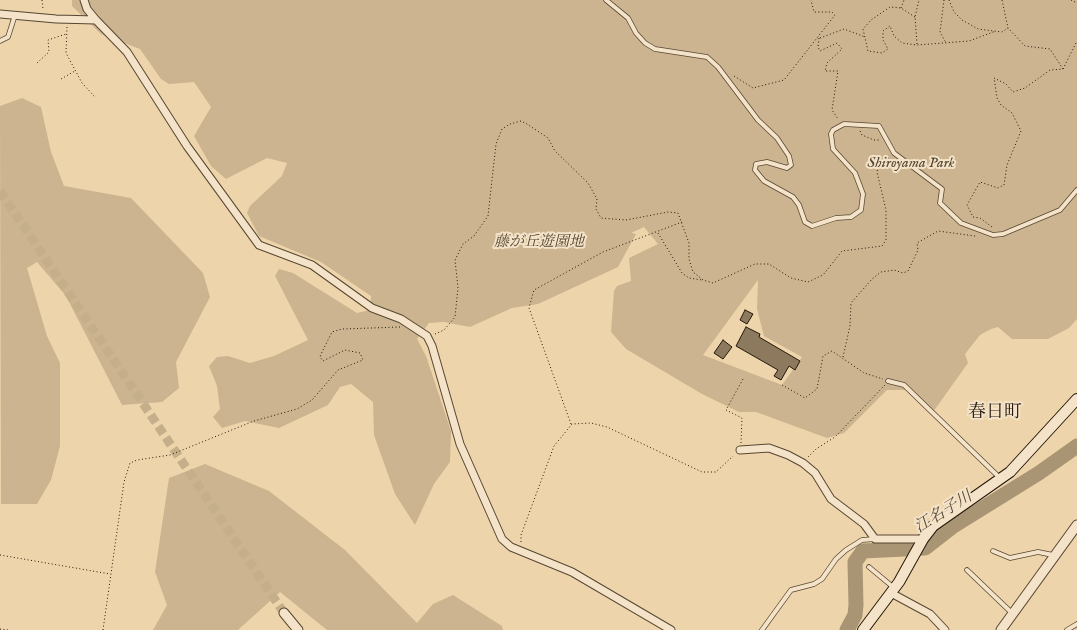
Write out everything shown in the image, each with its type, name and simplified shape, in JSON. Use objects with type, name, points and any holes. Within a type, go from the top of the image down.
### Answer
[{"type":"main road","points":[[864,630],[914,558],[922,540],[939,521],[1001,479],[1077,399]]},
{"type":"street","points":[[84,0],[87,9],[96,20],[127,52],[187,146],[259,245],[312,265],[372,308],[401,319],[427,336],[432,346],[460,444],[485,498],[497,531],[511,547],[572,572],[671,630]]},
{"type":"street","points":[[0,14],[96,20]]},
{"type":"street","points":[[740,450],[768,448],[803,463],[815,473],[832,500],[864,524],[875,539],[922,540]]},
{"type":"street","points":[[1004,629],[1077,525]]},
{"type":"street","points":[[893,590],[930,614],[945,630]]},
{"type":"street","points":[[284,613],[298,630]]},
{"type":"lane","points":[[606,0],[628,18],[645,43],[655,49],[707,57],[718,67],[742,100],[777,138],[789,156],[791,165],[787,168],[767,162],[756,164],[755,170],[764,181],[793,197],[799,205],[805,222],[812,226],[836,218],[851,217],[861,210],[863,194],[856,172],[833,149],[831,134],[833,130],[841,126],[855,124],[879,126],[894,154],[942,189],[940,204],[961,223],[993,235],[1003,234],[1060,210],[1077,190]]},
{"type":"lane","points":[[0,40],[8,37],[15,15]]},
{"type":"lane","points":[[888,381],[904,385],[1001,479]]},
{"type":"lane","points":[[762,630],[791,590],[814,584],[822,578],[836,559],[846,550],[862,540],[875,539]]},
{"type":"lane","points":[[992,551],[1010,558],[1038,552],[1055,556]]},
{"type":"lane","points":[[868,567],[893,590]]},
{"type":"lane","points":[[967,570],[1013,614]]},
{"type":"lane","points":[[1067,630],[1077,624]]},
{"type":"path","points":[[732,75],[753,88],[784,80],[819,38],[835,15],[832,12],[814,12],[811,0]]},
{"type":"path","points":[[900,8],[904,0]]},
{"type":"path","points":[[917,45],[915,17],[919,0]]},
{"type":"path","points":[[944,0],[940,32],[946,44]]},
{"type":"path","points":[[949,0],[954,12],[962,20],[978,29],[1002,32],[1008,28]]},
{"type":"path","points":[[1002,0],[1008,28],[1025,46],[1050,49],[1063,69]]},
{"type":"path","points":[[1071,0],[1077,3]]},
{"type":"path","points":[[915,17],[900,8],[890,7],[871,20],[863,29],[868,51],[882,53],[888,48],[883,40],[883,31],[890,26],[894,36],[902,43],[917,45],[969,41],[996,31]]},
{"type":"path","points":[[69,19],[65,50],[84,86],[95,97]]},
{"type":"path","points":[[819,38],[844,29],[866,37]]},
{"type":"path","points":[[37,63],[49,52],[48,40],[66,34]]},
{"type":"path","points":[[819,38],[818,47],[820,52],[836,43],[842,49],[827,64],[825,71],[838,71],[832,110],[841,126]]},
{"type":"path","points":[[1063,69],[1077,41]]},
{"type":"path","points":[[999,233],[986,221],[972,217],[967,205],[980,182],[998,188],[1004,185],[1007,165],[1021,131],[1012,113],[1001,106],[997,98],[994,78],[1006,84],[1013,92],[1020,91],[1050,70],[1063,69]]},
{"type":"path","points":[[61,79],[75,71]]},
{"type":"path","points":[[427,336],[444,330],[455,317],[458,288],[455,260],[463,244],[474,236],[488,216],[496,144],[502,129],[520,121],[548,138],[556,151],[588,183],[597,199],[596,209],[601,218],[626,220],[668,212],[678,213],[689,243],[689,259],[693,272],[703,280]]},
{"type":"path","points":[[855,124],[862,135],[874,140],[888,140]]},
{"type":"path","points":[[658,232],[682,273],[689,278],[713,283],[755,264],[769,264],[791,278],[808,282],[823,275],[842,251],[882,246],[886,240],[886,210],[877,172],[878,166],[894,154]]},
{"type":"path","points":[[572,424],[529,308],[534,290],[603,252],[682,222]]},
{"type":"path","points":[[843,358],[850,326],[851,303],[880,272],[894,270],[903,273],[908,271],[918,250],[917,243],[938,231],[977,236]]},
{"type":"path","points":[[103,630],[124,482],[130,463],[137,460],[170,455],[254,421],[291,412],[312,400],[335,373],[363,360],[360,353],[345,350],[326,361],[320,357],[330,336],[336,330],[404,327],[418,330]]},
{"type":"path","points":[[782,385],[806,398],[817,389],[823,356],[832,351],[864,372],[888,381],[836,437],[816,449],[803,463]]},
{"type":"path","points":[[520,550],[522,535],[554,446],[572,424],[591,423],[607,427],[702,472],[716,472],[740,450],[742,418],[726,410],[743,378]]},
{"type":"path","points":[[0,555],[111,575]]},
{"type":"path","points":[[0,628],[8,630]]},
{"type":"green space","points":[[72,0],[1077,0],[1077,319],[1069,328],[1048,339],[1012,339],[998,327],[991,329],[980,335],[965,354],[968,363],[933,412],[913,390],[887,390],[844,433],[827,438],[756,412],[739,412],[702,394],[626,349],[611,332],[614,291],[617,286],[631,281],[629,258],[658,244],[644,227],[631,233],[636,234],[618,267],[538,304],[512,308],[470,327],[444,322],[429,323],[417,339],[426,356],[451,431],[450,462],[434,484],[415,525],[395,494],[374,435],[373,402],[351,384],[340,387],[328,405],[279,428],[245,421],[222,428],[213,417],[220,409],[217,386],[209,366],[217,357],[228,356],[250,363],[274,356],[308,340],[275,276],[279,269],[293,273],[357,313],[370,310],[371,296],[321,262],[259,236],[247,213],[250,206],[282,176],[287,163],[267,158],[226,179],[211,166],[194,136],[211,107],[194,82],[169,84],[161,79],[140,49],[101,34],[72,6]],"holes":[[[758,280],[757,309],[764,336],[802,357],[782,385],[703,355]]]},
{"type":"green space","points":[[22,98],[41,107],[51,152],[64,186],[131,198],[203,273],[210,297],[176,362],[179,388],[162,402],[122,405],[66,296],[37,262],[27,268],[47,336],[60,363],[60,446],[51,480],[37,504],[1,504],[0,106]]},
{"type":"green space","points":[[205,464],[269,491],[345,550],[417,623],[433,604],[453,595],[502,626],[503,630],[327,630],[280,592],[238,630],[153,630],[167,605],[155,572],[169,478]]},
{"type":"building","points":[[745,310],[753,314],[747,324],[740,320]]},
{"type":"building","points":[[746,327],[760,334],[759,337],[800,361],[795,370],[789,366],[781,380],[774,376],[778,370],[736,346]]},
{"type":"building","points":[[723,340],[732,347],[723,359],[714,353]]},
{"type":"waterway","name":"江名子川","points":[[847,630],[855,615],[855,562],[863,551],[925,548],[952,527],[1039,473],[1077,446]]},
{"type":"tunnel","points":[[0,191],[284,613]]},
{"type":"district","name":"春日町","points":[[995,413]]},
{"type":"park label","name":"Shiroyama Park","points":[[911,164]]},
{"type":"park label","name":"藤が丘遊園地","points":[[539,243]]}]
